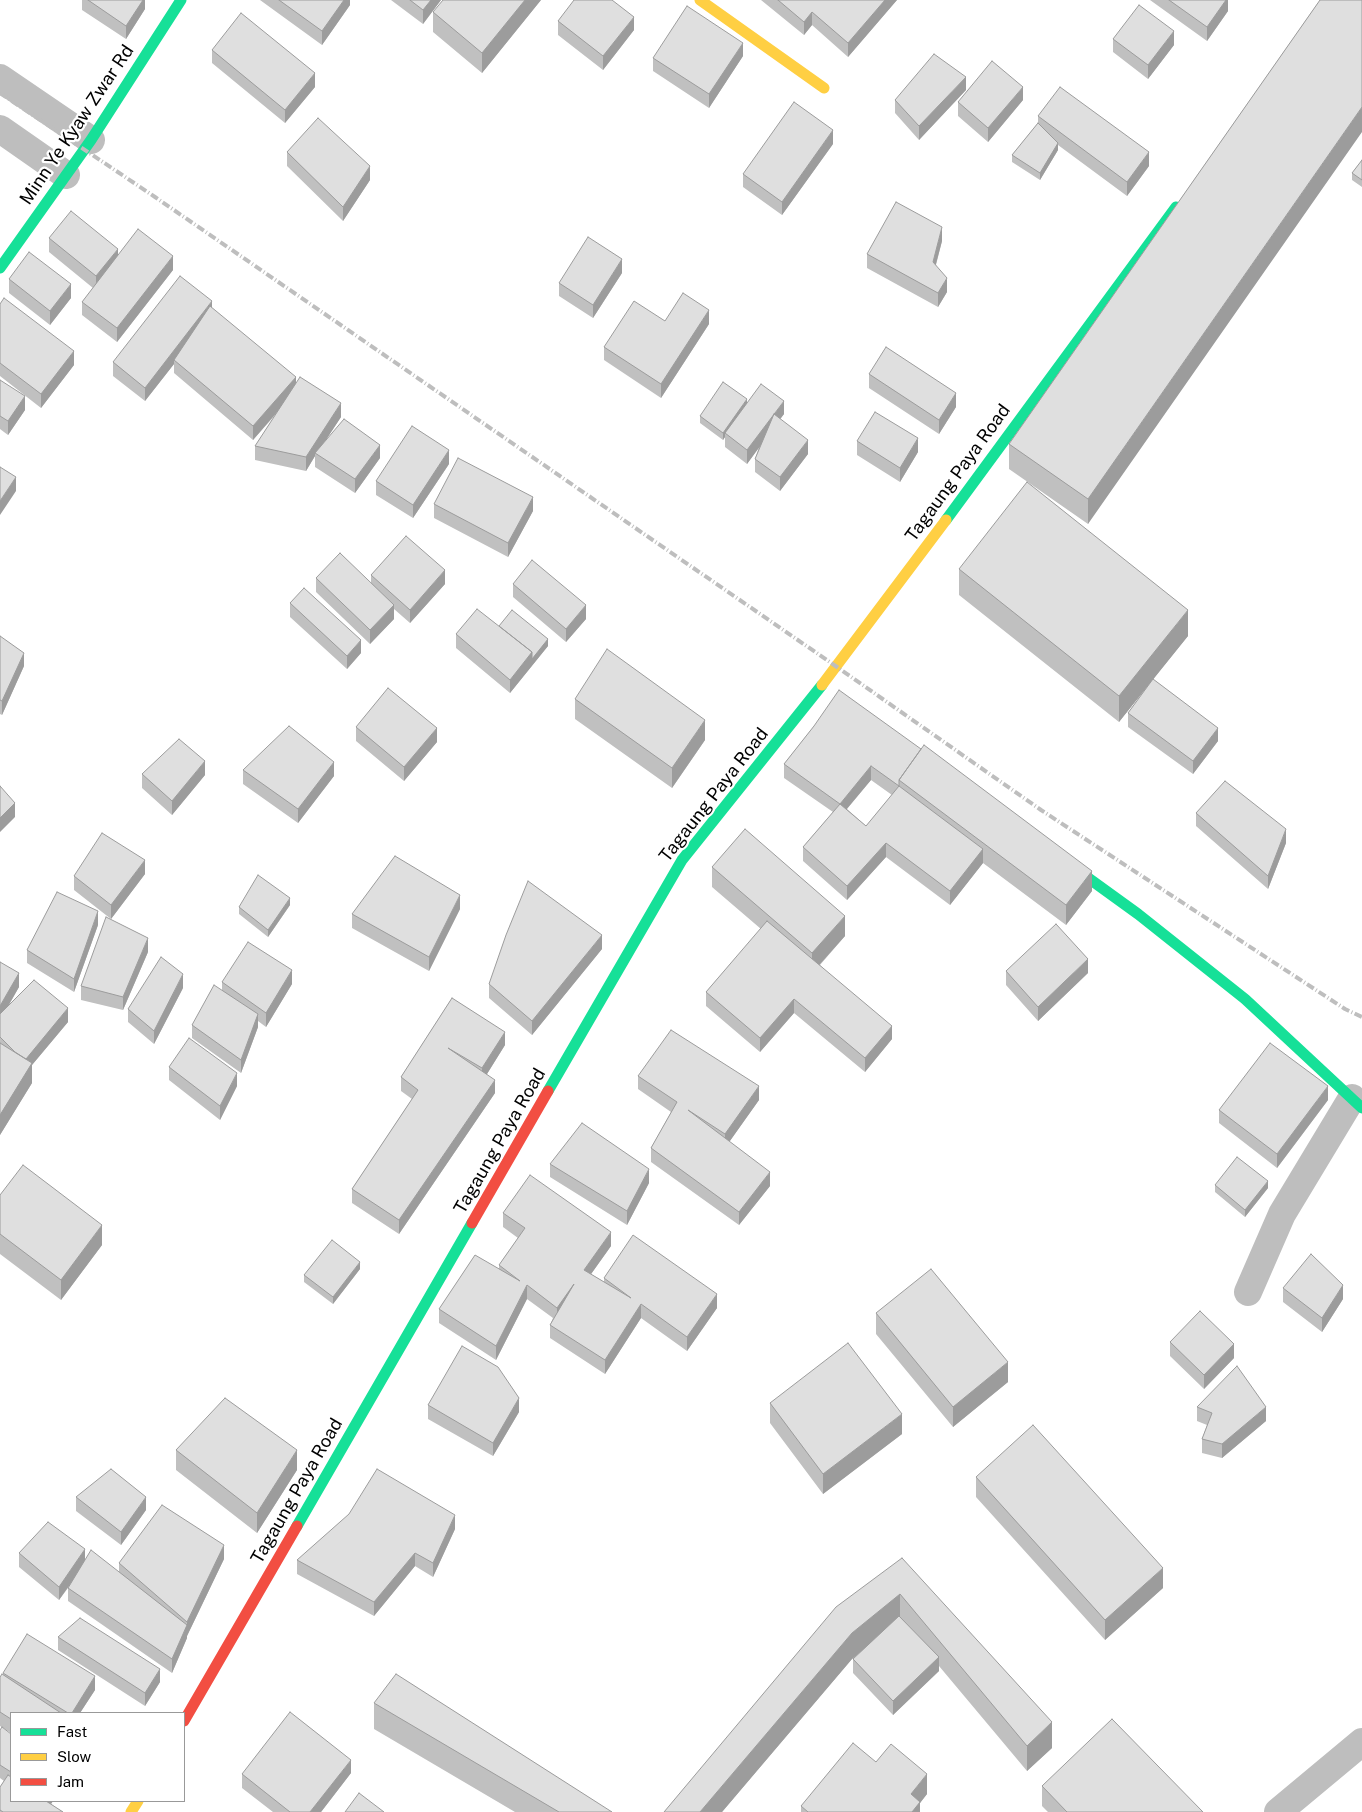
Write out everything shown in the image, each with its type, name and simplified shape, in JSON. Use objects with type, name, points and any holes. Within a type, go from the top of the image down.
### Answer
[{"type":"main road","name":"Minn Ye Kyaw Zwar Rd","points":[[0,268],[91,140],[181,0]]},
{"type":"main road","points":[[700,0],[824,88]]},
{"type":"main road","name":"Tagaung Paya Road","points":[[185,1719],[682,860],[826,687],[837,667],[1181,201]]},
{"type":"main road","points":[[1051,851],[1138,914],[1245,999],[1357,1103]]},
{"type":"street","points":[[0,78],[91,140]]},
{"type":"street","points":[[0,129],[66,175]]},
{"type":"street","points":[[1248,1292],[1282,1214],[1357,1103]]},
{"type":"street","points":[[1278,1812],[1362,1742]]},
{"type":"building","points":[[88,0],[143,0],[126,26]]},
{"type":"building","points":[[279,0],[344,0],[322,31]]},
{"type":"building","points":[[410,0],[431,0],[423,10]]},
{"type":"building","points":[[443,0],[525,0],[482,53],[433,12]]},
{"type":"building","points":[[574,0],[612,0],[634,17],[603,56],[558,21]]},
{"type":"building","points":[[778,0],[885,0],[848,43],[812,12],[804,22]]},
{"type":"building","points":[[1169,0],[1226,0],[1207,27]]},
{"type":"building","points":[[1320,0],[1362,0],[1362,107],[1088,499],[1009,444]]},
{"type":"building","points":[[1139,5],[1174,31],[1148,65],[1113,39]]},
{"type":"building","points":[[687,6],[743,43],[709,94],[653,58]]},
{"type":"building","points":[[241,13],[315,73],[285,110],[212,50]]},
{"type":"building","points":[[934,54],[966,77],[919,126],[895,100]]},
{"type":"building","points":[[992,61],[1023,87],[988,128],[958,102]]},
{"type":"building","points":[[1060,87],[1149,152],[1127,182],[1038,116]]},
{"type":"building","points":[[794,102],[833,130],[782,202],[743,174]]},
{"type":"building","points":[[318,118],[370,166],[343,207],[287,152]]},
{"type":"building","points":[[1038,123],[1058,143],[1040,173],[1012,155]]},
{"type":"building","points":[[1362,160],[1362,180],[1352,173]]},
{"type":"building","points":[[896,202],[942,227],[933,262],[947,278],[938,293],[867,254]]},
{"type":"building","points":[[71,211],[118,249],[96,276],[49,238]]},
{"type":"building","points":[[138,229],[173,256],[117,328],[82,302]]},
{"type":"building","points":[[588,237],[622,259],[593,305],[559,283]]},
{"type":"building","points":[[29,252],[71,284],[50,311],[9,279]]},
{"type":"building","points":[[180,276],[212,301],[145,388],[113,362]]},
{"type":"building","points":[[683,293],[709,310],[661,384],[604,347],[634,301],[665,321]]},
{"type":"building","points":[[4,298],[74,351],[41,394],[0,363],[0,304]]},
{"type":"building","points":[[210,306],[296,377],[253,426],[174,360]]},
{"type":"building","points":[[886,347],[956,393],[939,420],[869,374]]},
{"type":"building","points":[[300,377],[341,403],[306,457],[255,446]]},
{"type":"building","points":[[0,380],[25,396],[8,421],[0,416]]},
{"type":"building","points":[[723,382],[747,399],[723,433],[700,416]]},
{"type":"building","points":[[761,384],[784,401],[747,450],[725,433]]},
{"type":"building","points":[[875,412],[918,438],[900,468],[857,441]]},
{"type":"building","points":[[774,414],[808,440],[780,477],[755,459]]},
{"type":"building","points":[[344,419],[380,445],[355,479],[315,453]]},
{"type":"building","points":[[412,426],[449,450],[413,505],[376,481]]},
{"type":"building","points":[[458,458],[533,497],[508,543],[434,504]]},
{"type":"building","points":[[0,467],[16,477],[0,501]]},
{"type":"building","points":[[1027,482],[1188,610],[1119,696],[959,569]]},
{"type":"building","points":[[406,536],[445,570],[410,610],[371,575]]},
{"type":"building","points":[[340,553],[394,605],[370,630],[316,578]]},
{"type":"building","points":[[532,560],[586,605],[566,629],[513,584]]},
{"type":"building","points":[[304,588],[361,640],[347,656],[290,603]]},
{"type":"building","points":[[477,609],[532,652],[510,680],[456,634]]},
{"type":"building","points":[[512,610],[548,639],[532,659],[532,652],[499,626]]},
{"type":"building","points":[[0,636],[24,653],[2,701],[0,700]]},
{"type":"building","points":[[607,649],[705,720],[672,768],[575,699]]},
{"type":"building","points":[[1153,679],[1218,728],[1193,761],[1128,713]]},
{"type":"building","points":[[388,688],[437,728],[404,767],[356,727]]},
{"type":"building","points":[[839,690],[921,749],[899,780],[899,786],[871,766],[840,804],[784,764]]},
{"type":"building","points":[[289,726],[334,762],[298,809],[243,770]]},
{"type":"building","points":[[179,739],[205,761],[172,801],[142,774]]},
{"type":"building","points":[[924,745],[1092,871],[1066,905],[899,780]]},
{"type":"building","points":[[1225,781],[1286,829],[1268,876],[1196,813]]},
{"type":"building","points":[[0,786],[15,803],[0,818]]},
{"type":"building","points":[[899,786],[983,849],[950,891],[886,843],[847,886],[803,847],[840,804],[866,826]]},
{"type":"building","points":[[745,829],[845,916],[812,953],[712,867]]},
{"type":"building","points":[[102,833],[145,860],[111,905],[74,876]]},
{"type":"building","points":[[395,856],[460,895],[429,957],[352,914]]},
{"type":"building","points":[[258,875],[290,898],[268,930],[239,907]]},
{"type":"building","points":[[528,881],[602,935],[532,1021],[489,984]]},
{"type":"building","points":[[57,892],[98,911],[74,979],[27,950]]},
{"type":"building","points":[[106,917],[148,938],[123,997],[81,986]]},
{"type":"building","points":[[767,921],[892,1026],[865,1058],[794,999],[760,1038],[706,992]]},
{"type":"building","points":[[1056,924],[1088,959],[1038,1007],[1006,971]]},
{"type":"building","points":[[248,942],[292,970],[266,1013],[222,982]]},
{"type":"building","points":[[161,957],[183,974],[154,1031],[128,1009]]},
{"type":"building","points":[[0,962],[19,973],[0,1006]]},
{"type":"building","points":[[34,980],[68,1008],[26,1059],[15,1052],[0,1037],[0,1014]]},
{"type":"building","points":[[214,985],[258,1014],[241,1060],[192,1025]]},
{"type":"building","points":[[452,998],[505,1032],[482,1068],[448,1048],[495,1080],[399,1220],[352,1189],[418,1090],[401,1077]]},
{"type":"building","points":[[671,1030],[759,1086],[725,1134],[688,1110],[770,1172],[739,1212],[651,1148],[677,1102],[638,1076]]},
{"type":"building","points":[[189,1038],[237,1073],[220,1106],[169,1067]]},
{"type":"building","points":[[0,1043],[32,1063],[0,1115]]},
{"type":"building","points":[[1270,1043],[1328,1086],[1277,1154],[1219,1110]]},
{"type":"building","points":[[582,1123],[649,1169],[627,1211],[550,1164]]},
{"type":"building","points":[[1237,1157],[1268,1181],[1245,1210],[1215,1185]]},
{"type":"building","points":[[23,1165],[102,1225],[61,1280],[0,1234],[0,1195]]},
{"type":"building","points":[[530,1175],[611,1232],[584,1270],[631,1298],[604,1278],[633,1235],[717,1294],[687,1337],[641,1304],[605,1360],[550,1325],[574,1284],[557,1308],[527,1285],[496,1346],[439,1309],[475,1255],[520,1281],[499,1265],[525,1228],[503,1213]]},
{"type":"building","points":[[332,1240],[360,1262],[333,1297],[304,1275]]},
{"type":"building","points":[[1311,1254],[1343,1285],[1322,1318],[1283,1288]]},
{"type":"building","points":[[931,1269],[1008,1362],[953,1407],[876,1313]]},
{"type":"building","points":[[1200,1311],[1234,1344],[1204,1375],[1170,1342]]},
{"type":"building","points":[[848,1343],[902,1414],[823,1474],[770,1403]]},
{"type":"building","points":[[462,1346],[498,1367],[519,1398],[493,1443],[428,1405]]},
{"type":"building","points":[[1237,1366],[1266,1407],[1222,1444],[1202,1439],[1212,1413],[1197,1407]]},
{"type":"building","points":[[225,1398],[297,1450],[257,1513],[176,1450]]},
{"type":"building","points":[[1033,1425],[1163,1568],[1105,1620],[976,1477]]},
{"type":"building","points":[[111,1469],[146,1497],[121,1532],[76,1497]]},
{"type":"building","points":[[377,1469],[455,1515],[433,1563],[415,1553],[374,1602],[297,1560],[349,1514]]},
{"type":"building","points":[[162,1505],[224,1545],[187,1622],[119,1563]]},
{"type":"building","points":[[48,1522],[85,1549],[59,1587],[19,1553]]},
{"type":"building","points":[[91,1550],[187,1625],[172,1659],[68,1588]]},
{"type":"building","points":[[902,1558],[1052,1722],[1027,1746],[900,1594],[852,1633],[700,1812],[664,1812],[836,1607]]},
{"type":"building","points":[[899,1616],[939,1657],[893,1701],[853,1659]]},
{"type":"building","points":[[80,1618],[160,1669],[145,1693],[58,1637]]},
{"type":"building","points":[[27,1634],[95,1676],[73,1712],[66,1712],[3,1673]]},
{"type":"building","points":[[2,1674],[59,1712],[10,1712],[10,1718],[0,1712],[0,1677]]},
{"type":"building","points":[[396,1674],[612,1812],[559,1812],[374,1703]]},
{"type":"building","points":[[290,1712],[351,1760],[310,1812],[290,1812],[242,1774]]},
{"type":"building","points":[[1112,1719],[1203,1812],[1067,1812],[1042,1786]]},
{"type":"building","points":[[2,1727],[10,1733],[10,1771],[0,1765],[0,1730]]},
{"type":"building","points":[[853,1743],[876,1762],[891,1744],[927,1774],[911,1794],[920,1802],[912,1812],[808,1812],[801,1806]]},
{"type":"building","points":[[8,1775],[10,1776],[10,1802],[48,1802],[63,1812],[3,1812],[0,1810],[0,1787]]},
{"type":"building","points":[[359,1793],[384,1812],[345,1812]]},
{"type":"railway","points":[[0,93],[155,197],[837,667],[1041,810],[1345,1009],[1362,1017]]},
{"type":"traffic: fast","points":[[0,268],[91,140],[181,0]]},
{"type":"traffic: fast","points":[[946,520],[1176,207]]},
{"type":"traffic: fast","points":[[548,1091],[682,860],[822,685]]},
{"type":"traffic: fast","points":[[1062,859],[1138,914],[1245,999],[1362,1108]]},
{"type":"traffic: fast","points":[[297,1526],[472,1223]]},
{"type":"traffic: slow","points":[[700,0],[824,88]]},
{"type":"traffic: slow","points":[[822,685],[946,520]]},
{"type":"traffic: slow","points":[[131,1812],[137,1802]]},
{"type":"traffic: jam","points":[[472,1223],[548,1091]]},
{"type":"traffic: jam","points":[[185,1719],[297,1526]]}]
